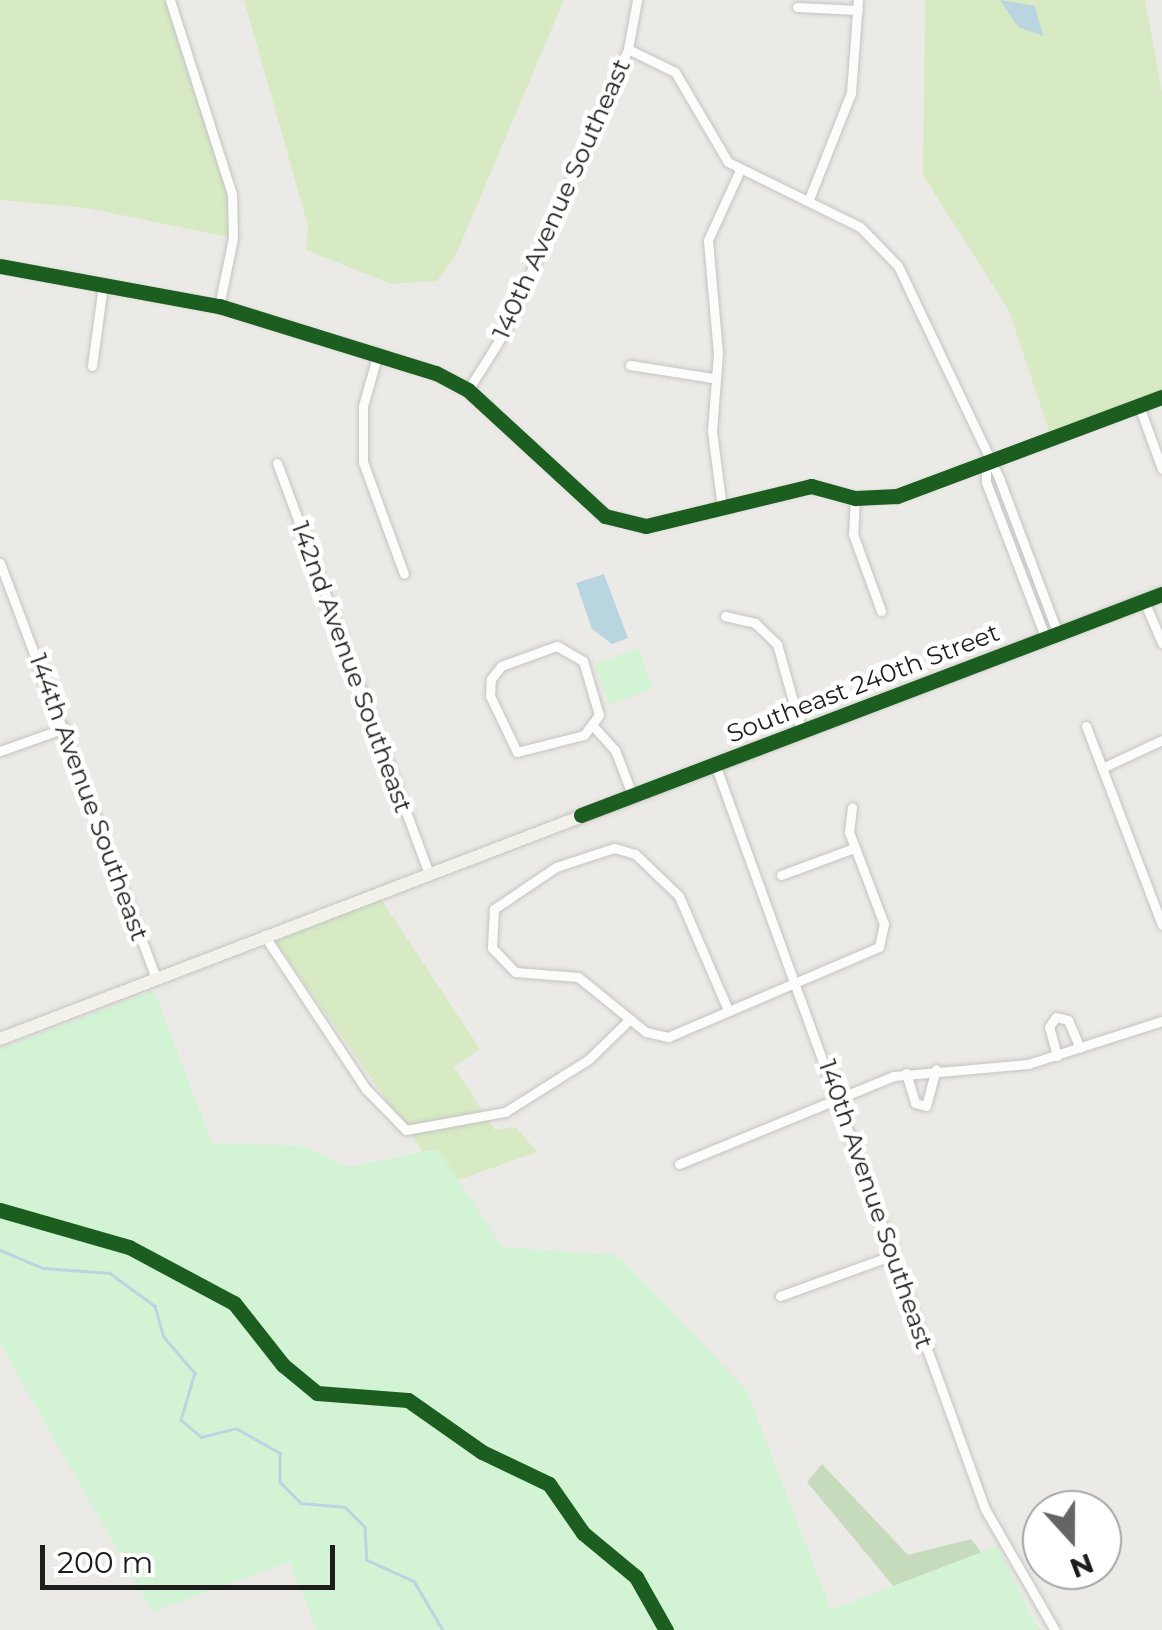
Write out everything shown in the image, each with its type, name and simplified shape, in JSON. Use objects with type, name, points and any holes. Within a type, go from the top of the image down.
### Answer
[{"type":"main road","name":"Southeast 240th Street","points":[[0,1039],[155,975],[716,768],[1162,594]]},
{"type":"street","points":[[170,0],[232,194],[233,238],[219,306]]},
{"type":"street","name":"140th Avenue Southeast","points":[[468,390],[504,331],[628,49],[638,0]]},
{"type":"street","points":[[797,7],[858,5],[851,94],[809,199]]},
{"type":"street","points":[[628,49],[675,72],[714,147],[740,170],[809,199],[860,227],[898,266],[986,463],[999,478],[1052,636]]},
{"type":"street","points":[[722,508],[708,240],[740,170]]},
{"type":"street","points":[[0,266],[219,306],[378,354],[468,390],[605,516],[646,526],[810,486],[854,498],[896,496],[1162,397]]},
{"type":"street","points":[[92,366],[103,285]]},
{"type":"street","points":[[378,354],[364,406],[363,462],[404,574]]},
{"type":"street","points":[[630,364],[713,378]]},
{"type":"street","points":[[1140,406],[1162,469]]},
{"type":"street","name":"142nd Avenue Southeast","points":[[277,462],[428,872]]},
{"type":"street","points":[[854,498],[852,534],[881,611]]},
{"type":"street","name":"144th Avenue Southeast","points":[[0,563],[155,975]]},
{"type":"street","points":[[1144,601],[1162,642]]},
{"type":"street","points":[[724,616],[755,623],[777,644],[802,733]]},
{"type":"street","points":[[557,646],[572,650],[599,706],[594,726],[534,753],[517,752],[490,696],[491,679],[502,666],[557,646]]},
{"type":"street","points":[[594,726],[616,750],[633,797]]},
{"type":"street","points":[[1086,726],[1162,925]]},
{"type":"street","points":[[0,752],[64,728]]},
{"type":"street","points":[[1102,768],[1162,740]]},
{"type":"street","name":"140th Avenue Southeast","points":[[716,768],[839,1096],[985,1508],[1055,1630]]},
{"type":"street","points":[[728,1010],[679,896],[653,865],[626,850],[556,867],[505,898],[488,925],[492,948],[514,972],[578,978],[630,1019],[668,1037],[796,980],[873,951],[883,941],[884,924],[854,848],[852,807]]},
{"type":"street","points":[[781,875],[854,848]]},
{"type":"street","points":[[263,934],[388,1119],[424,1131],[505,1112],[589,1059],[630,1019]]},
{"type":"street","points":[[1057,1056],[1049,1028],[1056,1016],[1068,1020],[1080,1048]]},
{"type":"street","points":[[678,1164],[839,1096],[906,1074],[1057,1056],[1162,1021]]},
{"type":"street","points":[[906,1074],[915,1103],[926,1106],[936,1069]]},
{"type":"street","points":[[780,1296],[893,1256]]},
{"type":"green space","points":[[0,0],[170,0],[226,169],[233,238],[87,208],[0,200]]},
{"type":"green space","points":[[244,0],[564,0],[455,257],[437,281],[391,284],[306,250],[308,226]]},
{"type":"green space","points":[[925,0],[1145,0],[1162,92],[1162,397],[1052,440],[1009,311],[923,175]]},
{"type":"green space","points":[[638,648],[653,688],[610,705],[594,665]]},
{"type":"green space","points":[[381,899],[480,1049],[454,1067],[495,1130],[516,1127],[537,1152],[458,1180],[438,1149],[423,1152],[275,941]]},
{"type":"green space","points":[[154,990],[212,1143],[304,1146],[348,1167],[438,1149],[502,1247],[618,1255],[747,1391],[831,1610],[997,1546],[1039,1630],[317,1630],[289,1562],[152,1612],[0,1343],[0,1049]]},
{"type":"green space","points":[[822,1464],[908,1555],[971,1539],[1040,1630],[930,1630],[807,1482]]},
{"type":"water","points":[[1000,0],[1035,6],[1043,36],[1018,27]]},
{"type":"water","points":[[604,574],[628,638],[612,644],[592,629],[576,583]]},
{"type":"waterway","points":[[0,1250],[43,1268],[110,1273],[155,1306],[164,1337],[195,1373],[181,1420],[201,1437],[236,1428],[280,1453],[280,1482],[301,1503],[345,1507],[365,1527],[367,1560],[414,1581],[443,1630]]},
{"type":"cycle path","points":[[0,266],[219,306],[436,373],[468,390],[605,516],[646,526],[811,486],[855,498],[897,496],[1162,397]]},
{"type":"cycle path","points":[[581,815],[1162,594]]},
{"type":"cycle path","points":[[0,1210],[129,1247],[234,1303],[283,1365],[317,1393],[408,1400],[482,1452],[549,1484],[583,1533],[636,1577],[666,1630]]}]
